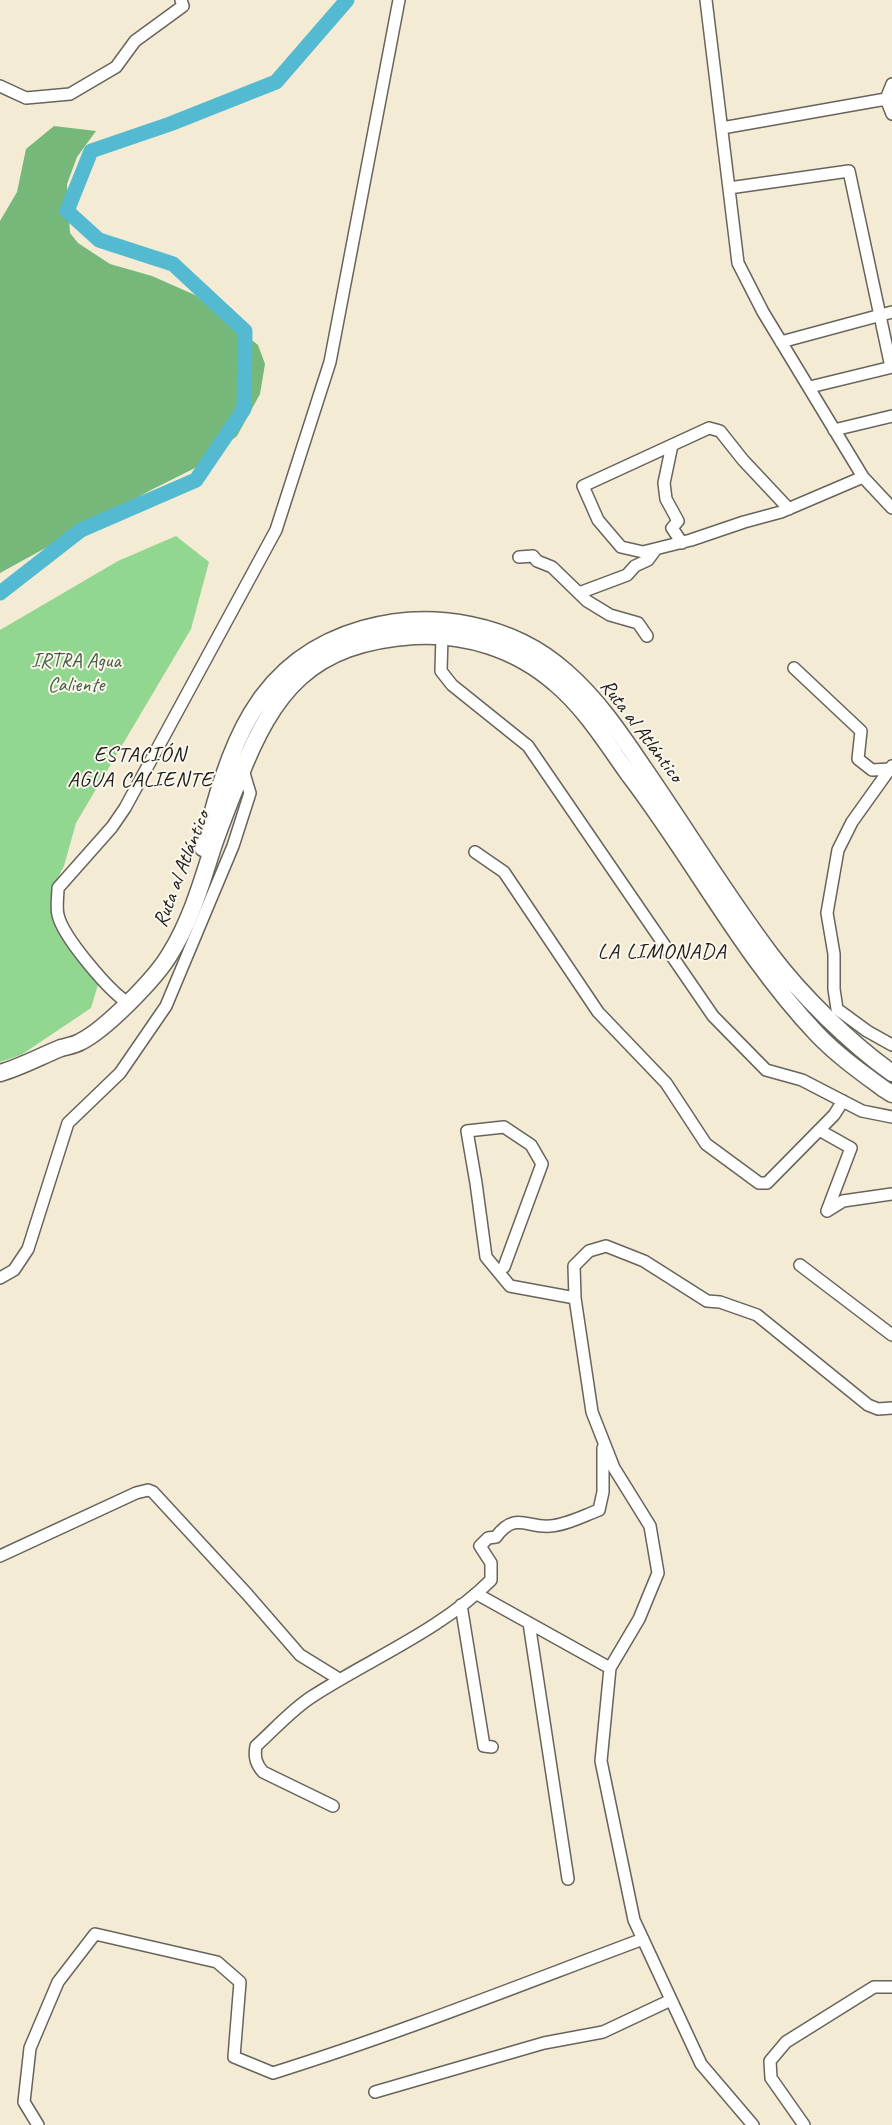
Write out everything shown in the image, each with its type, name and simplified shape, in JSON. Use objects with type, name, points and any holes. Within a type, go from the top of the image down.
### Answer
[{"type":"highway","name":"Ruta al Atlántico","points":[[125,1001],[164,948],[182,914],[213,808],[237,742],[249,714],[268,688],[284,671],[309,651],[341,635],[380,624],[419,621],[454,622],[508,635],[530,646],[566,671],[604,711],[771,956],[806,996],[892,1072]]},
{"type":"highway","name":"Ruta al Atlántico","points":[[0,1073],[64,1047],[82,1042],[170,956],[188,921],[242,770],[256,738],[273,707],[298,677],[323,659],[345,649],[385,638],[442,636],[462,638],[504,650],[544,673],[569,694],[647,798],[756,959],[795,1009],[825,1042],[892,1094]]},
{"type":"street","points":[[0,86],[26,98],[70,94],[116,67],[135,41],[182,6],[181,0]]},
{"type":"street","points":[[125,1001],[66,934],[58,914],[58,888],[112,827],[125,808],[276,530],[330,362],[399,0]]},
{"type":"street","points":[[706,0],[738,263],[763,312],[863,477],[892,508]]},
{"type":"street","points":[[722,128],[890,106],[892,84]]},
{"type":"street","points":[[729,188],[849,171],[891,367],[810,387]]},
{"type":"street","points":[[781,342],[892,312]]},
{"type":"street","points":[[834,430],[892,416]]},
{"type":"street","points":[[789,509],[743,460],[720,431],[709,428],[583,486],[598,520],[621,547],[644,552],[682,543],[789,509],[863,477]]},
{"type":"street","points":[[672,445],[664,484],[666,499],[678,521],[672,528],[682,543]]},
{"type":"street","points":[[579,593],[627,575],[635,566],[648,560],[656,549]]},
{"type":"street","points":[[519,557],[533,556],[537,561],[552,567],[587,601],[610,615],[638,623],[647,636]]},
{"type":"street","points":[[442,636],[442,671],[452,685],[528,746],[713,1016],[766,1070],[802,1080],[862,1111],[892,1118]]},
{"type":"street","points":[[794,668],[861,731],[858,759],[872,770],[890,771]]},
{"type":"street","points":[[0,1278],[14,1270],[28,1249],[68,1123],[120,1073],[166,1006],[233,846],[250,793],[242,770]]},
{"type":"street","points":[[890,771],[852,822],[838,850],[827,913],[834,954],[834,989],[838,1009],[867,1031],[892,1046]]},
{"type":"street","points":[[476,852],[504,872],[598,1012],[666,1083],[706,1144],[759,1183],[766,1183],[834,1115],[843,1101]]},
{"type":"street","points":[[504,1267],[542,1164],[531,1146],[504,1127],[467,1131],[486,1257],[510,1286],[575,1298]]},
{"type":"street","points":[[819,1130],[851,1148],[827,1212],[843,1201],[892,1194]]},
{"type":"street","points":[[753,2125],[701,2064],[634,1920],[601,1761],[610,1668],[639,1619],[658,1573],[650,1526],[614,1468],[592,1412],[575,1298],[574,1266],[589,1251],[606,1246],[644,1261],[707,1301],[720,1302],[757,1315],[868,1405],[878,1409],[892,1408]]},
{"type":"street","points":[[800,1265],[892,1335]]},
{"type":"street","points":[[333,1806],[263,1772],[256,1764],[254,1754],[256,1746],[310,1698],[420,1632],[477,1594],[491,1580],[491,1563],[480,1546],[488,1538],[496,1537],[502,1529],[519,1522],[548,1526],[573,1520],[599,1510],[603,1492],[603,1439]]},
{"type":"street","points":[[0,1556],[136,1493],[148,1490],[153,1492],[247,1594],[300,1655],[339,1679]]},
{"type":"street","points":[[477,1594],[610,1668]]},
{"type":"street","points":[[461,1605],[484,1746],[492,1747]]},
{"type":"street","points":[[529,1623],[568,1879]]},
{"type":"street","points":[[38,2125],[24,2102],[30,2048],[58,1982],[95,1934],[217,1962],[240,1982],[234,2057],[273,2073],[358,2046],[447,2011],[643,1940]]},
{"type":"street","points":[[804,2125],[770,2078],[770,2061],[786,2042],[874,1987],[892,1987]]},
{"type":"street","points":[[375,2092],[544,2043],[603,2032],[671,2000]]},
{"type":"green space","points":[[54,126],[96,131],[77,157],[67,184],[70,233],[78,243],[110,264],[152,276],[195,295],[258,345],[265,364],[260,394],[237,436],[195,468],[0,573],[0,221],[17,192],[26,149]]},
{"type":"green space","name":"IRTRA Agua Caliente","points":[[176,536],[209,562],[191,629],[76,823],[64,866],[52,889],[53,922],[84,965],[100,978],[91,1008],[21,1055],[0,1062],[0,630],[118,561]]},
{"type":"waterway","points":[[0,593],[81,530],[196,480],[244,409],[245,331],[173,264],[99,240],[67,211],[91,151],[170,124],[276,82],[347,0]]},
{"type":"district","name":"ESTACIÓN AGUA CALIENTE","points":[[140,768]]},
{"type":"district","name":"LA LIMONADA","points":[[662,952]]}]
